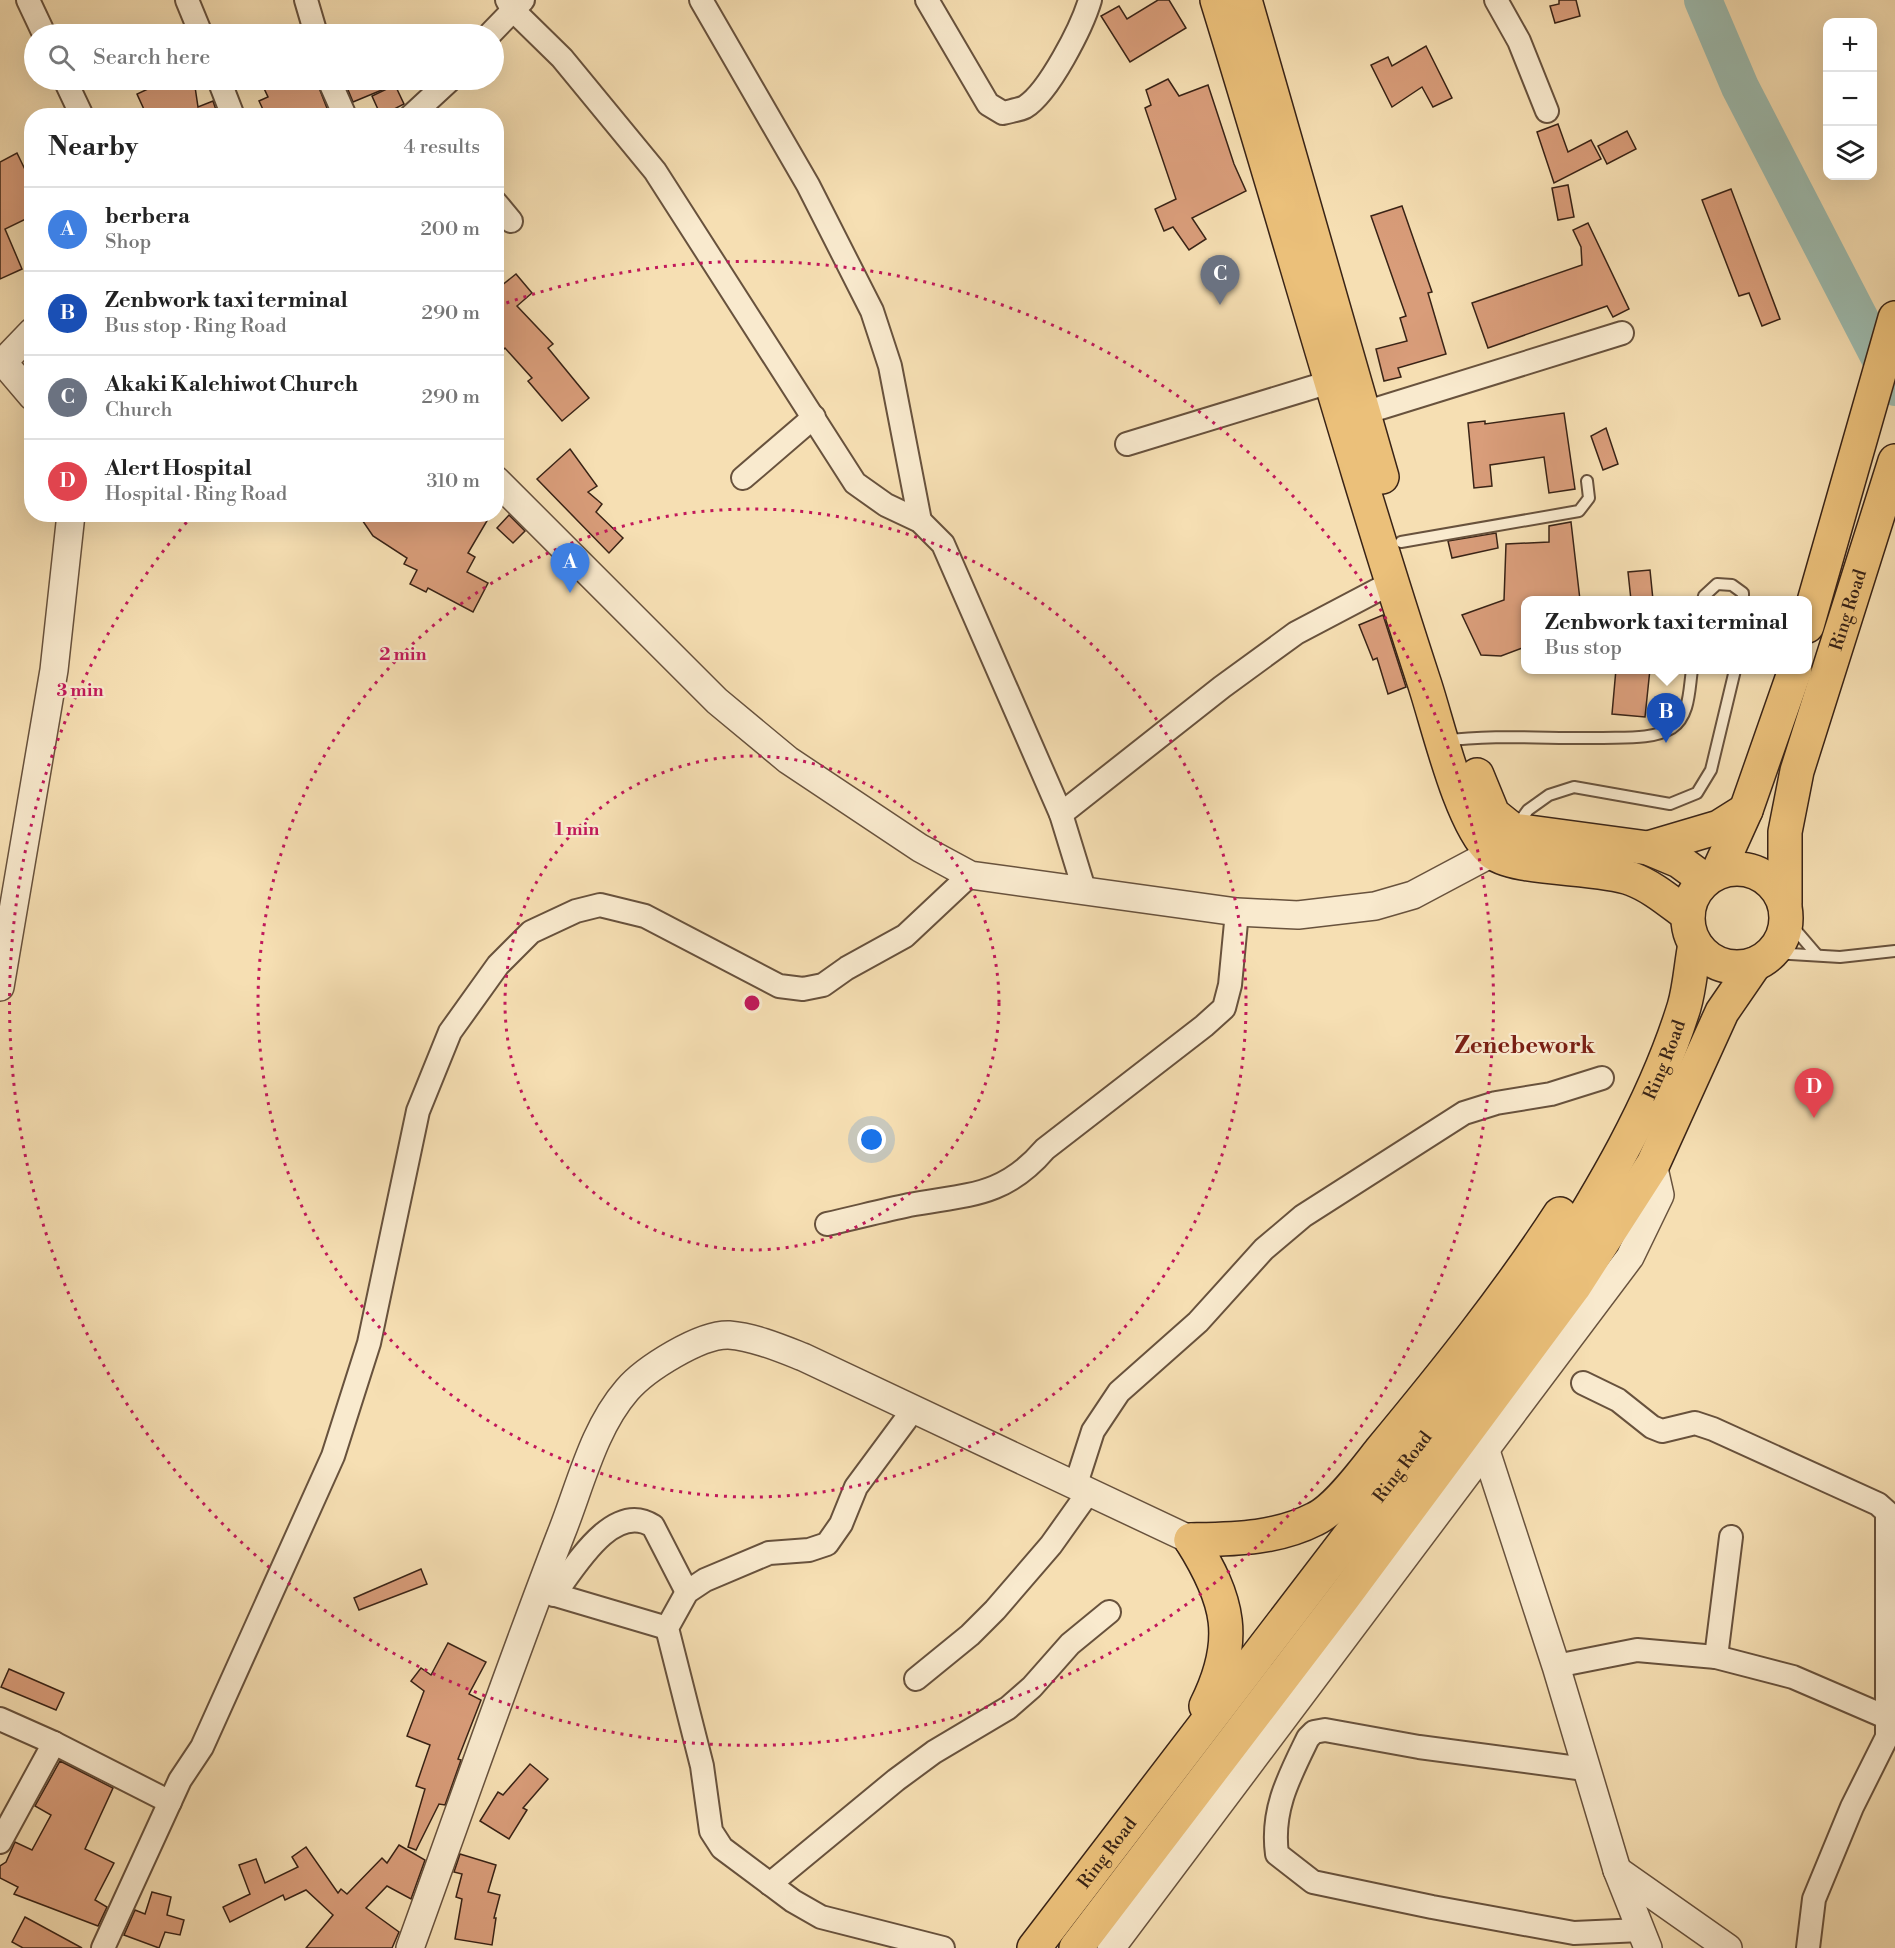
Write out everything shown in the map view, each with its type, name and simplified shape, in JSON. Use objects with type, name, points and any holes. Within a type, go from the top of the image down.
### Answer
[{"type":"main road","points":[[1217,0],[1283,213],[1330,382],[1391,583],[1454,740]]},
{"type":"main road","points":[[1245,0],[1401,542],[1454,740],[1457,786],[1477,832],[1502,841],[1648,848],[1719,827],[1746,810]]},
{"type":"main road","name":"Ring Road","points":[[1812,608],[1895,318]]},
{"type":"main road","name":"Ring Road","points":[[1786,911],[1785,832],[1797,771],[1895,461]]},
{"type":"main road","points":[[1691,929],[1690,902],[1712,876],[1746,810],[1793,674]]},
{"type":"main road","points":[[1502,841],[1508,860],[1591,869],[1631,878],[1657,892],[1691,929],[1706,957],[1721,965],[1738,968],[1764,959],[1783,937],[1786,911],[1778,888],[1766,877],[1751,870],[1734,868],[1712,876],[1648,848]]},
{"type":"main road","name":"Ring Road","points":[[1034,1948],[1172,1771],[1546,1279],[1602,1189],[1634,1128],[1671,1043],[1685,1004],[1691,929]]},
{"type":"main road","name":"Ring Road","points":[[1076,1948],[1343,1598],[1567,1297],[1653,1164],[1722,1012],[1764,959]]},
{"type":"main road","points":[[1172,1771],[1216,1686],[1223,1665],[1226,1628],[1224,1604],[1210,1570],[1191,1540],[1273,1536],[1318,1518],[1326,1511],[1350,1488],[1414,1411],[1523,1272],[1600,1154],[1634,1128]]},
{"type":"street","points":[[28,0],[39,24]]},
{"type":"street","points":[[187,0],[197,24]]},
{"type":"street","points":[[306,0],[313,24]]},
{"type":"street","points":[[701,0],[808,185],[872,311],[890,366],[920,521]]},
{"type":"street","points":[[927,0],[988,104],[1003,113],[1024,107],[1040,94],[1083,24],[1090,0]]},
{"type":"street","points":[[1496,0],[1519,40],[1547,111]]},
{"type":"street","points":[[498,24],[514,3],[562,58],[656,171],[855,483],[886,505],[920,521],[942,544],[1061,814],[1084,889]]},
{"type":"street","points":[[70,90],[78,108]]},
{"type":"street","points":[[223,90],[230,108]]},
{"type":"street","points":[[333,90],[341,108]]},
{"type":"street","points":[[424,108],[441,90]]},
{"type":"street","points":[[504,213],[511,221]]},
{"type":"street","points":[[1364,413],[1622,333]]},
{"type":"street","points":[[24,340],[2,362],[24,387]]},
{"type":"street","points":[[1127,444],[1330,382]]},
{"type":"street","points":[[743,478],[814,417]]},
{"type":"street","points":[[504,488],[717,701],[788,760],[920,848],[970,875],[1237,912],[1298,915],[1375,906],[1413,895],[1502,841]]},
{"type":"street","points":[[0,987],[54,670],[70,522]]},
{"type":"street","points":[[1061,814],[1222,687],[1296,633],[1391,583]]},
{"type":"street","points":[[103,1948],[180,1780],[202,1747],[333,1456],[369,1343],[418,1111],[450,1032],[498,965],[531,932],[576,911],[600,905],[645,916],[779,986],[802,989],[823,985],[847,968],[904,936],[970,875]]},
{"type":"street","points":[[827,1224],[908,1205],[987,1192],[1027,1169],[1045,1149],[1224,1008],[1230,985],[1237,912]]},
{"type":"street","points":[[916,1679],[970,1635],[995,1610],[1051,1545],[1081,1490],[1093,1431],[1119,1392],[1198,1322],[1264,1249],[1303,1216],[1337,1192],[1369,1175],[1426,1135],[1464,1113],[1496,1103],[1551,1094],[1602,1078]]},
{"type":"street","points":[[1120,1943],[1369,1601],[1486,1451],[1630,1257],[1660,1195],[1653,1164]]},
{"type":"street","points":[[410,1948],[547,1593],[603,1426],[627,1390],[655,1365],[693,1344],[728,1335],[769,1344],[803,1357],[1191,1540]]},
{"type":"street","points":[[1583,1383],[1618,1400],[1652,1427],[1662,1431],[1695,1423],[1713,1429],[1878,1504],[1887,1512],[1891,1719],[1887,1737],[1852,1807],[1814,1899],[1808,1948]]},
{"type":"street","points":[[913,1410],[856,1487],[841,1524],[827,1544],[809,1550],[769,1553],[705,1580],[687,1592],[667,1628],[702,1766],[711,1831],[722,1848],[770,1884],[821,1917],[943,1948]]},
{"type":"street","points":[[1486,1451],[1556,1666],[1617,1870],[1645,1939],[1574,1933],[1313,1882],[1277,1854],[1274,1831],[1285,1786],[1308,1738],[1314,1732],[1325,1730],[1419,1747],[1585,1769]]},
{"type":"street","points":[[547,1593],[596,1541],[626,1519],[642,1519],[653,1526],[687,1592]]},
{"type":"street","points":[[1716,1657],[1731,1537]]},
{"type":"street","points":[[547,1593],[667,1628]]},
{"type":"street","points":[[770,1884],[896,1780],[934,1752],[1008,1708],[1032,1687],[1070,1644],[1109,1612]]},
{"type":"street","points":[[1556,1666],[1636,1650],[1716,1657],[1793,1677],[1891,1719]]},
{"type":"street","points":[[0,1719],[54,1743],[170,1802]]},
{"type":"street","points":[[0,1842],[54,1743]]},
{"type":"street","points":[[1617,1870],[1728,1948]]},
{"type":"lane","points":[[1401,542],[1579,511],[1589,498],[1587,481]]},
{"type":"lane","points":[[1704,596],[1717,584],[1732,585],[1743,593],[1743,596]]},
{"type":"lane","points":[[1454,740],[1653,735],[1673,727],[1686,713],[1691,674]]},
{"type":"lane","points":[[1502,841],[1535,805],[1549,795],[1574,787],[1670,804],[1697,793],[1711,770],[1734,674]]},
{"type":"lane","points":[[1786,911],[1817,956]]},
{"type":"lane","points":[[1764,959],[1840,957],[1895,951]]},
{"type":"building","points":[[1158,0],[1169,0],[1186,28],[1130,62],[1101,16],[1119,6],[1127,19]]},
{"type":"building","points":[[1559,0],[1576,0],[1580,16],[1555,23],[1550,6],[1559,4]]},
{"type":"building","points":[[1426,46],[1452,98],[1433,107],[1422,87],[1392,107],[1371,65],[1388,57],[1392,66]]},
{"type":"building","points":[[1168,79],[1179,96],[1208,85],[1234,164],[1246,191],[1192,218],[1206,239],[1189,250],[1173,227],[1164,231],[1155,209],[1176,199],[1145,108],[1151,105],[1146,90]]},
{"type":"building","points":[[146,90],[195,90],[198,107],[213,101],[215,108],[143,108],[137,94]]},
{"type":"building","points":[[265,90],[320,90],[327,108],[262,108],[259,101],[268,97]]},
{"type":"building","points":[[348,90],[382,90],[353,102]]},
{"type":"building","points":[[385,90],[397,90],[404,104],[396,108],[377,108],[372,96]]},
{"type":"building","points":[[1558,124],[1568,152],[1591,140],[1601,159],[1554,183],[1537,132]]},
{"type":"building","points":[[1627,131],[1636,149],[1607,164],[1598,146]]},
{"type":"building","points":[[17,153],[24,167],[24,220],[5,229],[22,269],[0,279],[0,162]]},
{"type":"building","points":[[1568,185],[1574,217],[1558,220],[1552,188]]},
{"type":"building","points":[[1731,189],[1780,319],[1762,326],[1749,293],[1739,296],[1702,200]]},
{"type":"building","points":[[1402,206],[1432,292],[1428,293],[1446,354],[1398,368],[1401,377],[1384,381],[1376,349],[1407,341],[1400,318],[1406,316],[1371,216]]},
{"type":"building","points":[[1588,223],[1629,309],[1613,317],[1607,306],[1488,348],[1472,303],[1582,265],[1581,247],[1573,230]]},
{"type":"building","points":[[516,274],[532,293],[517,306],[553,344],[548,348],[589,398],[562,421],[528,381],[532,378],[504,349],[504,284]]},
{"type":"building","points":[[1564,413],[1575,489],[1549,493],[1544,457],[1490,465],[1492,486],[1474,488],[1468,423],[1485,421],[1485,424]]},
{"type":"building","points":[[1606,428],[1618,464],[1603,470],[1591,436]]},
{"type":"building","points":[[570,449],[597,486],[588,492],[602,504],[596,512],[623,538],[609,553],[537,479]]},
{"type":"building","points":[[509,515],[525,531],[513,543],[497,528]]},
{"type":"building","points":[[363,522],[486,522],[468,553],[475,557],[467,572],[488,583],[473,612],[428,588],[426,592],[410,584],[417,570],[404,564],[407,558],[373,536]]},
{"type":"building","points":[[1571,522],[1580,596],[1521,596],[1521,648],[1501,656],[1481,655],[1462,615],[1504,600],[1506,544],[1549,542],[1549,526]]},
{"type":"building","points":[[1496,533],[1498,548],[1452,558],[1448,541]]},
{"type":"building","points":[[1650,570],[1653,596],[1631,596],[1628,572]]},
{"type":"building","points":[[1383,615],[1406,687],[1388,694],[1377,658],[1373,660],[1359,625]]},
{"type":"building","points":[[1616,674],[1649,674],[1645,717],[1612,714]]},
{"type":"building","points":[[421,1569],[427,1584],[359,1610],[354,1598]]},
{"type":"building","points":[[448,1643],[486,1662],[469,1694],[481,1700],[458,1759],[461,1760],[445,1805],[439,1804],[416,1850],[408,1847],[425,1789],[416,1786],[430,1745],[407,1736],[424,1691],[411,1681],[421,1668],[431,1675]]},
{"type":"building","points":[[9,1669],[64,1693],[56,1710],[1,1687]]},
{"type":"building","points":[[60,1761],[113,1788],[85,1849],[114,1863],[95,1900],[107,1907],[98,1926],[14,1894],[18,1887],[0,1878],[0,1866],[6,1862],[15,1842],[32,1850],[51,1815],[35,1806]]},
{"type":"building","points":[[530,1764],[548,1779],[523,1808],[527,1810],[509,1839],[480,1821],[498,1792],[503,1795]]},
{"type":"building","points":[[399,1845],[425,1860],[411,1899],[387,1886],[366,1908],[399,1932],[392,1948],[306,1948],[333,1915],[306,1890],[285,1900],[283,1895],[230,1922],[223,1907],[250,1894],[239,1865],[256,1859],[265,1883],[298,1867],[292,1857],[306,1847],[338,1893],[341,1889],[347,1894],[382,1858],[387,1863]]},
{"type":"building","points":[[460,1854],[496,1865],[488,1892],[500,1895],[494,1918],[496,1918],[492,1945],[455,1939],[462,1899],[456,1897],[462,1874],[454,1872]]},
{"type":"building","points":[[152,1892],[171,1897],[167,1915],[184,1920],[180,1935],[165,1932],[159,1948],[124,1935],[135,1910],[145,1914]]},
{"type":"building","points":[[25,1917],[82,1948],[23,1948],[12,1942]]},
{"type":"waterway","points":[[1703,0],[1740,87],[1895,387]]},
{"type":"place","name":"Akaki Kalehiwot Church","points":[[1220,305]]},
{"type":"place","name":"berbera","points":[[570,593]]},
{"type":"place","name":"Zenbwork taxi terminal","points":[[1666,743]]},
{"type":"place","name":"Alert Hospital","points":[[1814,1118]]},
{"type":"district","name":"Zenebework","points":[[1525,1046]]}]
